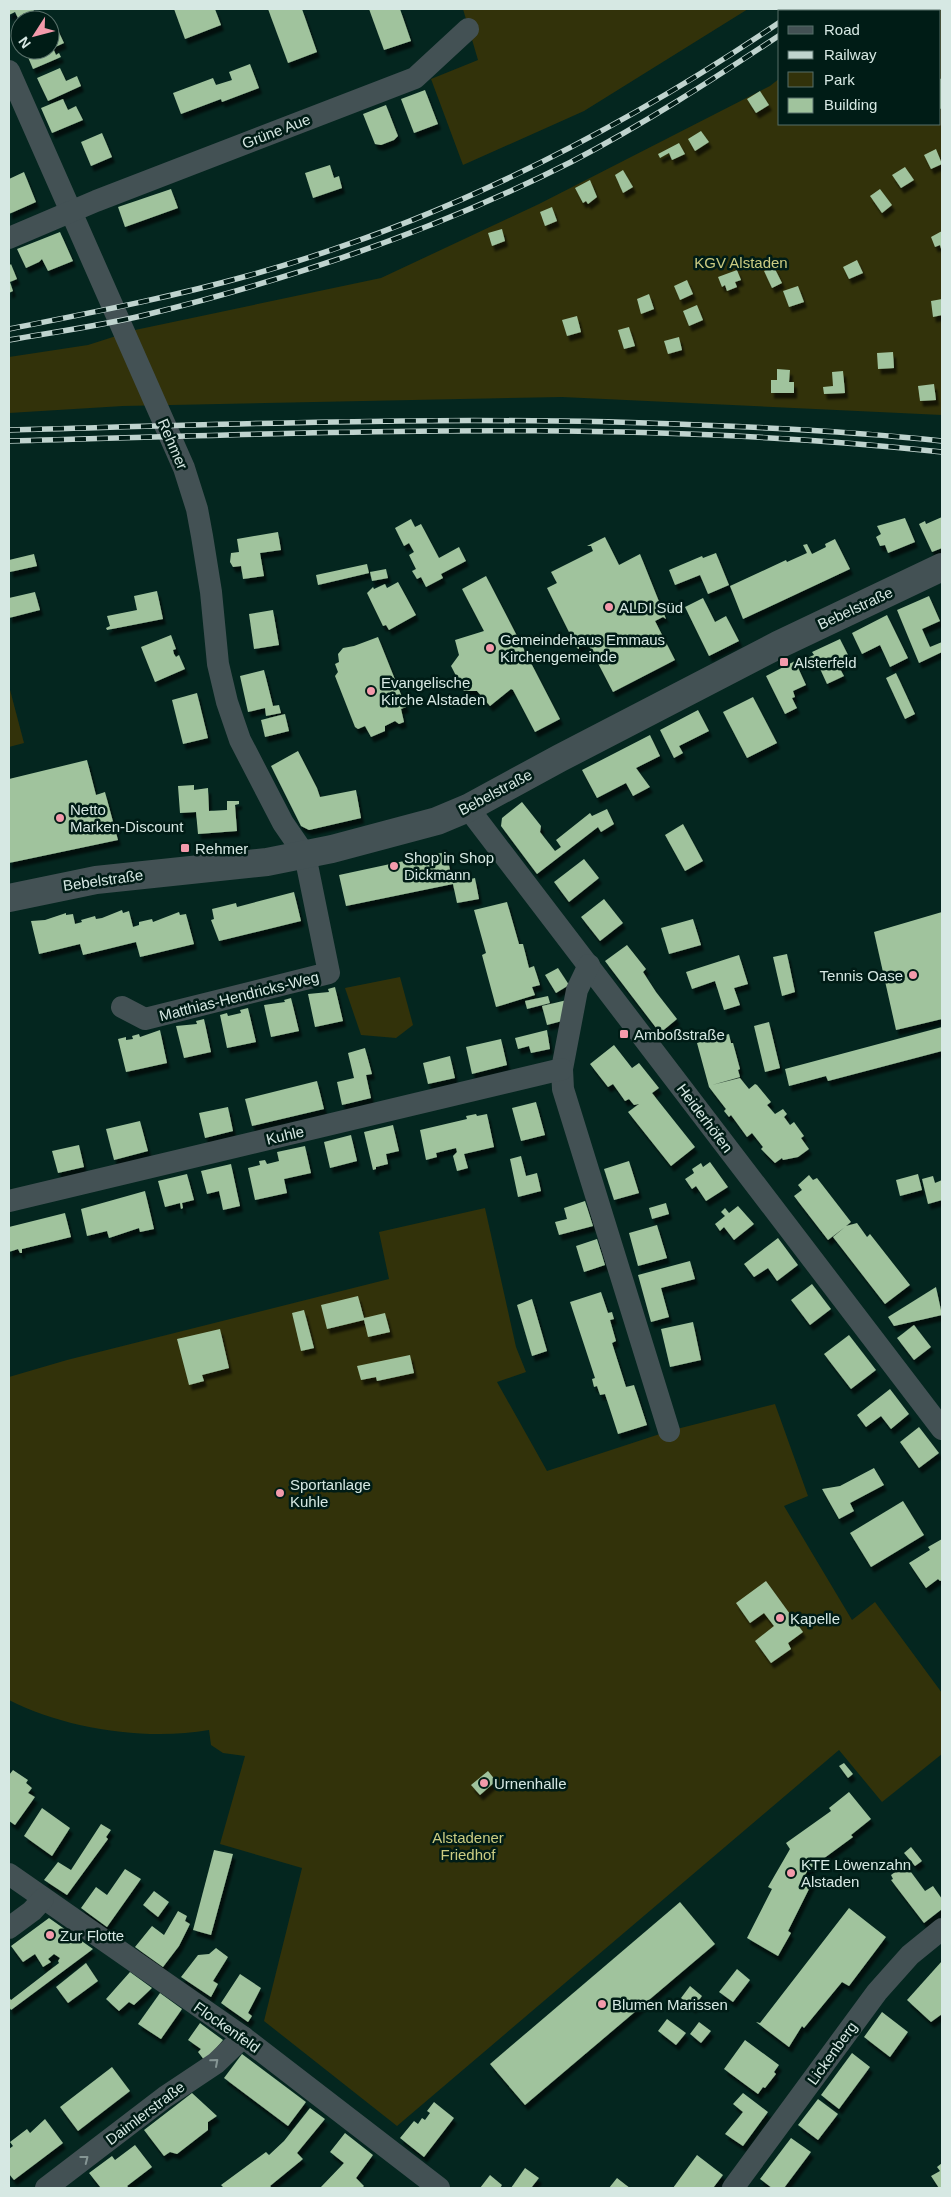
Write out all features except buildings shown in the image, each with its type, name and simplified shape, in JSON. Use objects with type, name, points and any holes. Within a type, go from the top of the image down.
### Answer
[{"type":"street","name":"Grüne Aue","points":[[9,238],[70,211],[415,78],[468,29]]},
{"type":"street","name":"Rehmer","points":[[9,71],[184,468],[193,492],[211,592],[218,664],[232,721],[283,824],[305,855]]},
{"type":"street","name":"Bebelstraße","points":[[9,898],[96,880],[236,866],[305,855],[406,830],[468,808],[778,645],[942,567]]},
{"type":"street","name":"Heiderhöfen","points":[[468,808],[942,1429]]},
{"type":"street","name":"Matthias-Hendricks-Weg","points":[[122,1007],[145,1019],[329,973],[305,855]]},
{"type":"street","points":[[589,965],[577,990],[561,1079],[567,1105],[669,1431]]},
{"type":"street","name":"Kuhle","points":[[9,1201],[562,1069]]},
{"type":"street","name":"Flockenfeld","points":[[9,1874],[243,2037],[439,2188]]},
{"type":"street","points":[[9,1928],[43,1899]]},
{"type":"street","name":"Lickenberg","points":[[733,2188],[877,1992],[910,1955],[942,1929]]},
{"type":"street","name":"Daimlerstraße","points":[[46,2188],[165,2096],[216,2063],[243,2037]]},
{"type":"green space","points":[[463,9],[748,9],[584,111],[463,165],[431,79],[478,60]]},
{"type":"green space","name":"KGV Alstaden","points":[[942,9],[942,415],[562,397],[123,406],[9,413],[9,357],[88,345],[135,330],[381,278],[539,204],[770,86],[778,80],[778,125],[941,125],[941,10],[866,10]]},
{"type":"green space","points":[[9,686],[24,743],[9,747]]},
{"type":"green space","points":[[400,977],[413,1025],[396,1038],[361,1035],[345,988]]},
{"type":"green space","name":"Alstadener Friedhof","points":[[485,1208],[516,1347],[526,1372],[497,1382],[547,1471],[669,1431],[775,1404],[808,1496],[784,1506],[852,1620],[875,1602],[942,1693],[942,1754],[882,1802],[839,1750],[397,2126],[264,2021],[302,1868],[220,1844],[245,1756],[223,1753],[211,1745],[209,1730],[159,1734],[107,1730],[55,1718],[9,1700],[9,1377],[67,1360],[389,1279],[379,1232]]},
{"type":"railway","points":[[9,329],[128,305],[217,284],[318,254],[388,230],[457,202],[524,171],[590,137],[718,63],[778,23]]},
{"type":"railway","points":[[9,340],[111,322],[200,301],[309,269],[416,231],[469,210],[571,162],[677,101],[778,36]]},
{"type":"railway","points":[[9,430],[268,423],[440,421],[613,422],[851,433],[942,441]]},
{"type":"railway","points":[[9,441],[359,432],[593,431],[826,441],[942,452]]},
{"type":"place","name":"ALDI Süd","points":[[609,607]]},
{"type":"place","name":"Gemeindehaus Emmaus Kirchengemeinde","points":[[490,648]]},
{"type":"place","name":"Alsterfeld","points":[[784,662]]},
{"type":"place","name":"Evangelische Kirche Alstaden","points":[[371,691]]},
{"type":"place","name":"Netto Marken-Discount","points":[[60,818]]},
{"type":"place","name":"Rehmer","points":[[185,848]]},
{"type":"place","name":"Shop in Shop Dickmann","points":[[394,866]]},
{"type":"place","name":"Tennis Oase","points":[[913,975]]},
{"type":"place","name":"Amboßstraße","points":[[624,1034]]},
{"type":"place","name":"Sportanlage Kuhle","points":[[280,1493]]},
{"type":"place","name":"Kapelle","points":[[780,1618]]},
{"type":"place","name":"Urnenhalle","points":[[484,1783]]},
{"type":"place","name":"KTE Löwenzahn Alstaden","points":[[791,1873]]},
{"type":"place","name":"Zur Flotte","points":[[50,1935]]},
{"type":"place","name":"Blumen Marissen","points":[[602,2004]]}]
